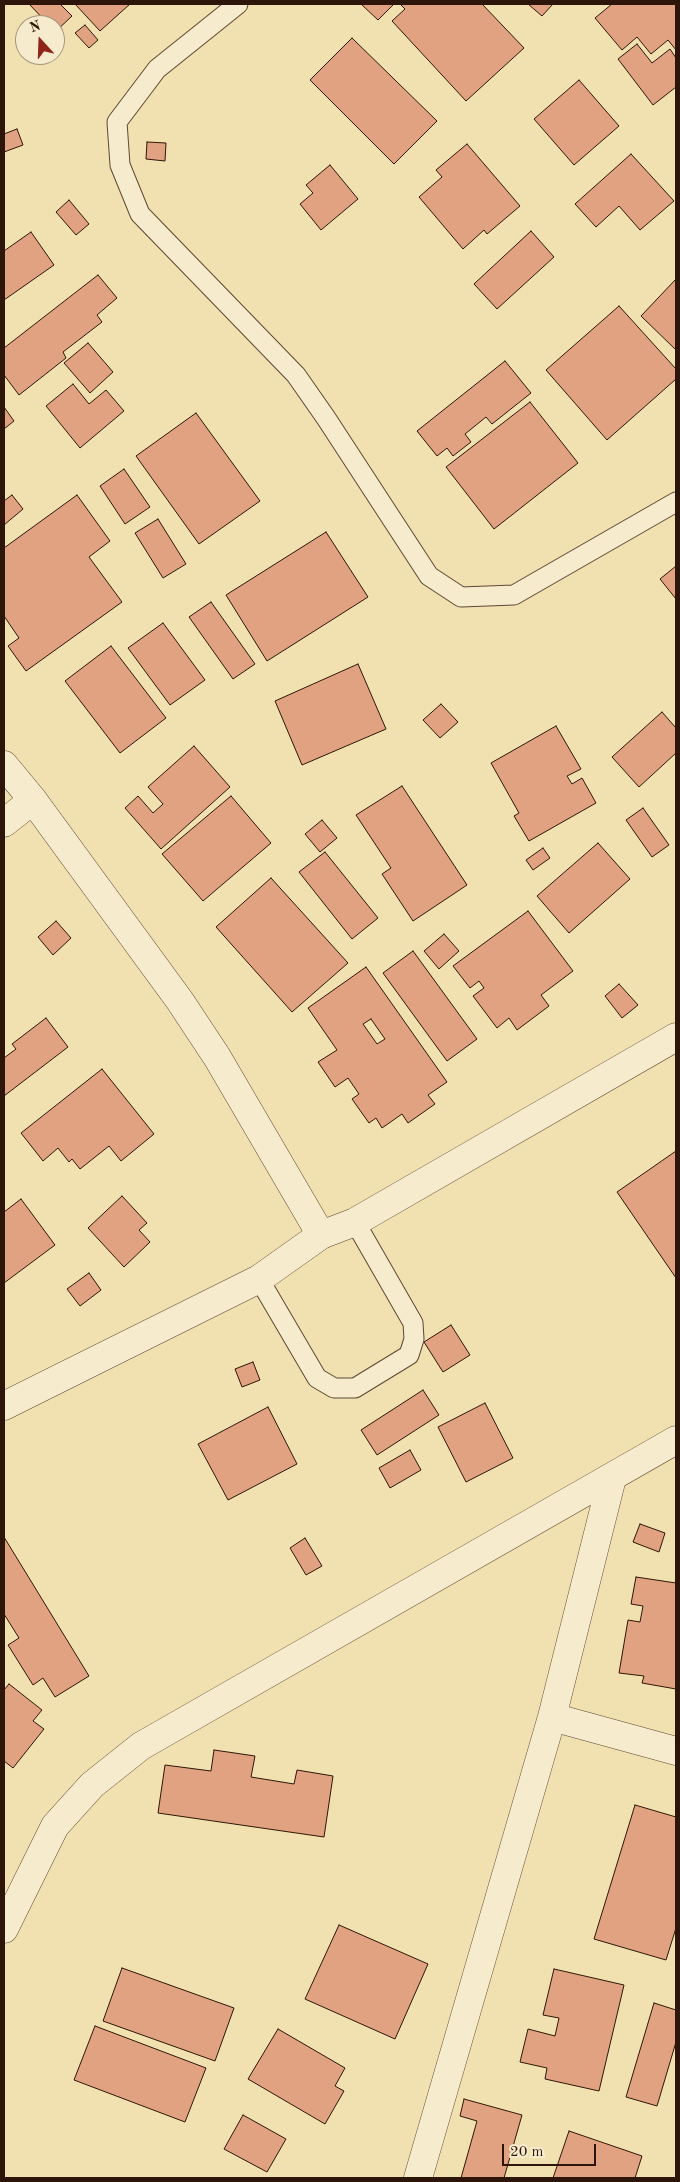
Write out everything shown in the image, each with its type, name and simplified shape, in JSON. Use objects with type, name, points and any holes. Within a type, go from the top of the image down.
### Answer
[{"type":"street","points":[[4,766],[33,800],[180,1001],[217,1057],[321,1235]]},
{"type":"street","points":[[4,823],[33,800]]},
{"type":"street","points":[[4,1406],[259,1279],[321,1235],[355,1222],[676,1037]]},
{"type":"street","points":[[4,1929],[55,1826],[92,1786],[141,1746],[676,1440]]},
{"type":"street","points":[[418,2178],[552,1717],[612,1478]]},
{"type":"street","points":[[552,1717],[676,1751]]},
{"type":"lane","points":[[238,4],[157,70],[117,122],[120,165],[140,214],[296,375],[430,576],[460,597],[514,595],[676,502]]},
{"type":"lane","points":[[259,1279],[317,1378],[334,1388],[355,1388],[409,1355],[414,1339],[414,1323],[355,1222]]},
{"type":"building","points":[[29,4],[60,4],[72,16],[65,23],[65,15],[39,15]]},
{"type":"building","points":[[75,4],[130,4],[100,31]]},
{"type":"building","points":[[361,4],[394,4],[378,20]]},
{"type":"building","points":[[400,4],[482,4],[524,48],[466,101],[392,21],[405,9]]},
{"type":"building","points":[[528,4],[553,4],[542,16]]},
{"type":"building","points":[[612,4],[676,4],[676,50],[668,40],[651,54],[637,37],[622,50],[595,18]]},
{"type":"building","points":[[85,25],[98,40],[89,48],[75,33]]},
{"type":"building","points":[[352,38],[437,121],[394,164],[310,80]]},
{"type":"building","points":[[637,44],[652,63],[670,49],[676,58],[676,87],[653,105],[618,59]]},
{"type":"building","points":[[579,80],[619,126],[574,165],[534,119]]},
{"type":"building","points":[[17,129],[23,145],[4,152],[4,134]]},
{"type":"building","points":[[147,142],[166,143],[165,161],[146,159]]},
{"type":"building","points":[[467,144],[520,206],[487,234],[484,230],[463,249],[419,197],[442,177],[436,170]]},
{"type":"building","points":[[631,154],[674,201],[640,230],[619,206],[596,227],[575,204]]},
{"type":"building","points":[[330,165],[358,199],[321,230],[300,204],[313,193],[306,185]]},
{"type":"building","points":[[69,200],[89,224],[76,235],[56,212]]},
{"type":"building","points":[[531,231],[554,257],[497,309],[474,284]]},
{"type":"building","points":[[31,232],[54,265],[4,300],[4,251]]},
{"type":"building","points":[[98,275],[117,298],[97,315],[102,322],[63,352],[66,358],[19,395],[4,375],[4,348]]},
{"type":"building","points":[[676,279],[676,350],[641,316]]},
{"type":"building","points":[[619,306],[676,369],[676,379],[607,440],[546,370]]},
{"type":"building","points":[[88,343],[113,372],[90,393],[64,363]]},
{"type":"building","points":[[505,361],[531,393],[492,424],[486,417],[465,434],[471,442],[453,456],[447,448],[437,456],[417,431]]},
{"type":"building","points":[[73,384],[89,404],[106,390],[124,411],[80,448],[46,406]]},
{"type":"building","points":[[530,402],[578,463],[494,529],[446,467]]},
{"type":"building","points":[[4,407],[14,421],[4,429]]},
{"type":"building","points":[[196,413],[260,501],[199,544],[136,456]]},
{"type":"building","points":[[124,469],[150,507],[125,524],[100,486]]},
{"type":"building","points":[[12,495],[23,509],[4,525],[4,501]]},
{"type":"building","points":[[77,495],[110,541],[89,557],[122,602],[26,671],[8,646],[19,638],[4,616],[4,548]]},
{"type":"building","points":[[158,519],[186,564],[163,578],[135,533]]},
{"type":"building","points":[[326,532],[368,597],[267,661],[226,595]]},
{"type":"building","points":[[676,566],[676,599],[660,579]]},
{"type":"building","points":[[211,602],[255,664],[233,679],[189,617]]},
{"type":"building","points":[[163,623],[205,680],[170,705],[128,648]]},
{"type":"building","points":[[111,646],[166,718],[120,753],[65,681]]},
{"type":"building","points":[[358,664],[386,729],[302,765],[275,701]]},
{"type":"building","points":[[441,704],[458,722],[440,738],[423,720]]},
{"type":"building","points":[[662,712],[676,728],[676,753],[639,787],[612,757]]},
{"type":"building","points":[[556,726],[581,769],[567,776],[572,784],[582,778],[596,803],[529,841],[514,816],[519,813],[491,763]]},
{"type":"building","points":[[194,746],[230,787],[161,849],[125,808],[138,796],[153,813],[163,804],[148,787]]},
{"type":"building","points":[[402,786],[467,885],[413,921],[382,874],[391,868],[356,815]]},
{"type":"building","points":[[231,796],[271,843],[203,901],[162,854]]},
{"type":"building","points":[[643,808],[669,845],[652,857],[626,820]]},
{"type":"building","points":[[322,820],[337,838],[320,852],[305,834]]},
{"type":"building","points":[[598,843],[630,879],[569,933],[537,896]]},
{"type":"building","points":[[543,848],[550,858],[533,870],[526,860]]},
{"type":"building","points":[[325,852],[378,918],[352,939],[299,872]]},
{"type":"building","points":[[271,878],[348,963],[292,1012],[216,927]]},
{"type":"building","points":[[528,911],[573,971],[541,995],[549,1006],[517,1030],[509,1018],[497,1028],[473,996],[484,988],[479,981],[470,988],[453,966]]},
{"type":"building","points":[[56,921],[71,938],[53,955],[38,937]]},
{"type":"building","points":[[444,934],[459,951],[439,969],[424,951]]},
{"type":"building","points":[[413,951],[477,1039],[447,1061],[383,973]]},
{"type":"building","points":[[366,967],[447,1082],[428,1095],[435,1104],[408,1123],[402,1114],[382,1128],[376,1118],[369,1123],[352,1099],[359,1094],[348,1078],[335,1087],[318,1062],[337,1050],[308,1008]],"holes":[[[371,1019],[385,1039],[377,1044],[363,1024]]]},
{"type":"building","points":[[619,984],[638,1005],[622,1018],[605,996]]},
{"type":"building","points":[[46,1018],[68,1047],[4,1096],[4,1058],[16,1049],[12,1044]]},
{"type":"building","points":[[102,1069],[154,1134],[121,1161],[109,1146],[80,1169],[72,1159],[69,1162],[58,1148],[43,1161],[21,1133]]},
{"type":"building","points":[[676,1151],[676,1278],[617,1192]]},
{"type":"building","points":[[122,1196],[147,1223],[139,1230],[150,1242],[124,1267],[88,1228]]},
{"type":"building","points":[[21,1199],[55,1245],[4,1283],[4,1212]]},
{"type":"building","points":[[89,1273],[101,1290],[80,1306],[67,1289]]},
{"type":"building","points":[[451,1325],[470,1355],[443,1372],[424,1342]]},
{"type":"building","points":[[253,1362],[260,1380],[242,1387],[235,1369]]},
{"type":"building","points":[[423,1390],[439,1415],[377,1455],[361,1430]]},
{"type":"building","points":[[485,1403],[513,1458],[466,1482],[438,1427]]},
{"type":"building","points":[[268,1407],[297,1464],[228,1500],[198,1444]]},
{"type":"building","points":[[410,1450],[421,1470],[390,1488],[379,1468]]},
{"type":"building","points":[[640,1524],[665,1533],[659,1552],[633,1542]]},
{"type":"building","points":[[4,1537],[89,1676],[55,1697],[43,1678],[33,1685],[8,1645],[19,1638],[4,1614]]},
{"type":"building","points":[[305,1538],[322,1566],[306,1575],[290,1548]]},
{"type":"building","points":[[636,1577],[676,1583],[676,1689],[642,1683],[644,1676],[619,1673],[628,1620],[640,1622],[643,1606],[631,1604]]},
{"type":"building","points":[[9,1684],[42,1710],[33,1721],[44,1729],[13,1768],[4,1761],[4,1690]]},
{"type":"building","points":[[214,1750],[255,1756],[251,1777],[294,1784],[297,1770],[333,1776],[324,1837],[158,1813],[165,1765],[211,1771]]},
{"type":"building","points":[[635,1805],[676,1817],[676,1928],[666,1960],[594,1939]]},
{"type":"building","points":[[339,1925],[428,1964],[395,2039],[305,1999]]},
{"type":"building","points":[[122,1968],[234,2008],[215,2061],[103,2021]]},
{"type":"building","points":[[554,1969],[624,1985],[599,2091],[545,2079],[547,2068],[520,2062],[528,2029],[555,2036],[559,2018],[543,2015]]},
{"type":"building","points":[[654,2003],[676,2010],[676,2042],[657,2106],[626,2097]]},
{"type":"building","points":[[95,2026],[206,2068],[185,2122],[74,2080]]},
{"type":"building","points":[[278,2029],[345,2068],[335,2086],[344,2091],[325,2124],[248,2079]]},
{"type":"building","points":[[464,2099],[522,2115],[504,2178],[461,2178],[477,2121],[460,2116]]},
{"type":"building","points":[[243,2115],[286,2139],[267,2172],[224,2149]]},
{"type":"building","points":[[569,2131],[642,2156],[635,2178],[553,2178]]}]
